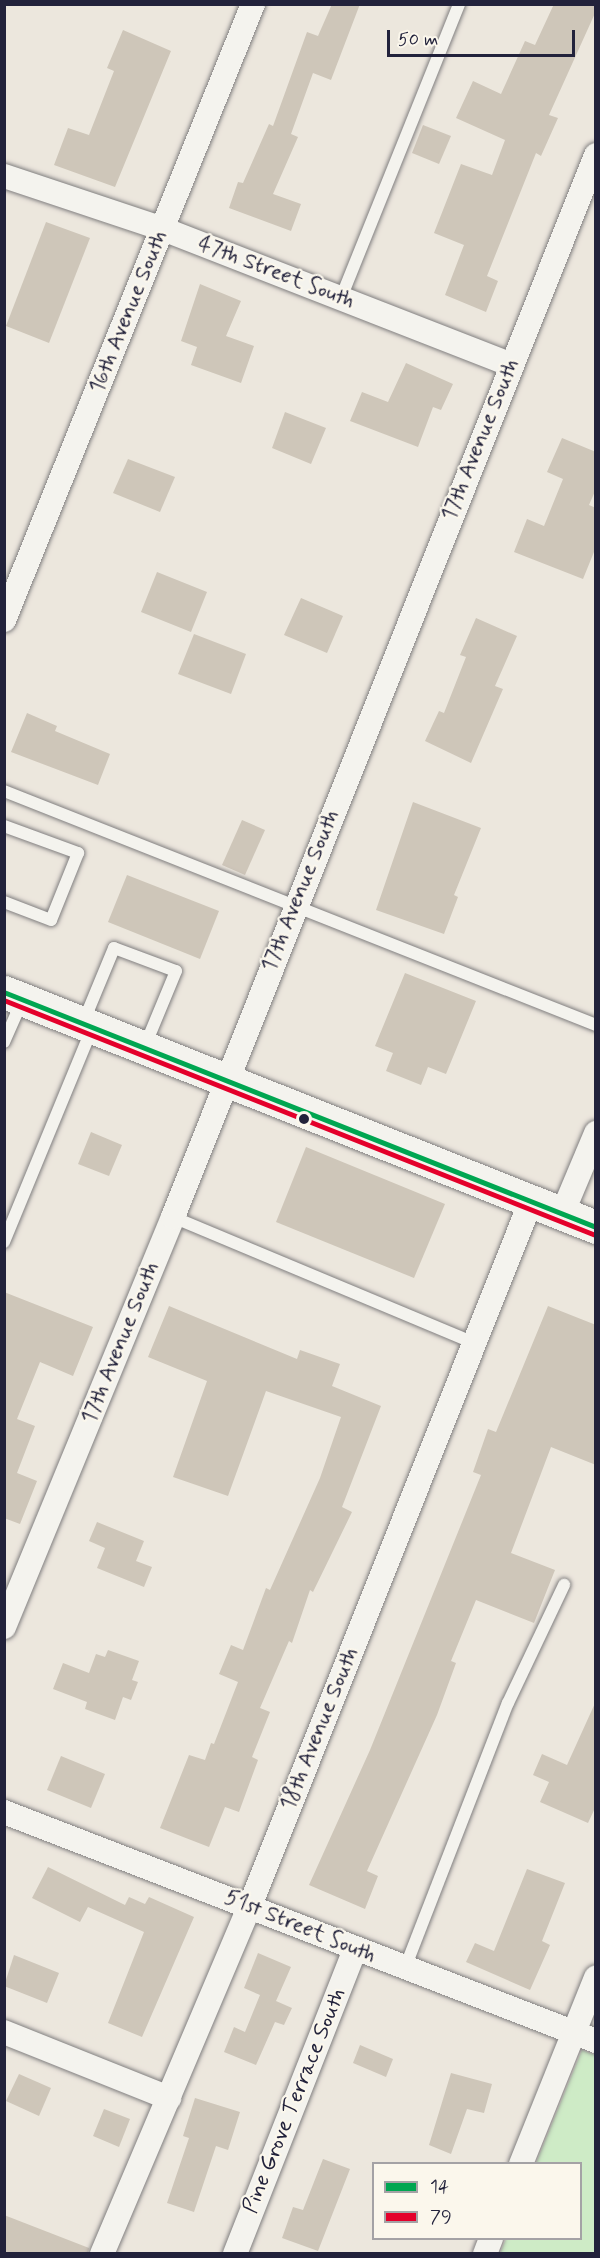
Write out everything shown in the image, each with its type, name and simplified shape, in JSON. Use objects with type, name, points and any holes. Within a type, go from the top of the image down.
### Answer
[{"type":"main road","points":[[14,995],[596,1227]]},
{"type":"street","name":"16th Avenue South","points":[[4,620],[253,4]]},
{"type":"street","name":"17th Avenue South","points":[[4,1627],[173,1217],[596,155]]},
{"type":"street","name":"47th Street South","points":[[4,176],[162,229],[512,365]]},
{"type":"street","points":[[562,1214],[595,1135]]},
{"type":"street","name":"18th Avenue South","points":[[102,2253],[250,1906],[531,1201]]},
{"type":"street","name":"51st Street South","points":[[4,1812],[584,2036]]},
{"type":"street","name":"Pine Grove Terrace South","points":[[234,2253],[356,1949]]},
{"type":"street","points":[[521,2162],[584,2036],[596,1977]]},
{"type":"street","points":[[4,2032],[169,2098]]},
{"type":"lane","points":[[341,298],[459,4]]},
{"type":"lane","points":[[4,791],[596,1025]]},
{"type":"lane","points":[[4,826],[78,853],[51,920],[4,902]]},
{"type":"lane","points":[[4,1242],[88,1025],[114,948],[176,971],[145,1048]]},
{"type":"lane","points":[[4,1042],[14,995]]},
{"type":"lane","points":[[173,1217],[474,1343]]},
{"type":"lane","points":[[405,1968],[508,1703],[564,1585]]},
{"type":"green space","points":[[582,2050],[595,2055],[595,2253],[500,2253],[506,2240],[582,2240],[582,2162],[536,2162]]},
{"type":"building","points":[[332,4],[360,4],[331,80],[313,73],[291,134],[298,137],[273,194],[301,204],[291,231],[229,208],[238,182],[243,183],[269,124],[273,126],[307,32],[318,36]]},
{"type":"building","points":[[554,4],[596,4],[596,11],[549,115],[558,118],[541,156],[536,153],[487,276],[498,281],[486,312],[445,295],[464,245],[434,233],[461,164],[492,175],[505,140],[456,118],[473,81],[501,94],[525,41],[535,45]]},
{"type":"building","points":[[123,30],[171,51],[115,187],[54,165],[68,128],[89,135],[114,71],[107,68]]},
{"type":"building","points":[[423,125],[451,136],[439,164],[412,153]]},
{"type":"building","points":[[46,222],[90,238],[49,343],[6,326]]},
{"type":"building","points":[[200,284],[241,301],[226,336],[254,346],[241,383],[191,365],[197,347],[181,341]]},
{"type":"building","points":[[406,363],[453,384],[441,410],[433,407],[418,447],[350,421],[362,392],[388,402]]},
{"type":"building","points":[[285,412],[326,428],[311,464],[272,448]]},
{"type":"building","points":[[562,438],[596,452],[596,489],[589,505],[596,508],[596,547],[583,579],[514,552],[527,519],[544,526],[563,479],[547,472]]},
{"type":"building","points":[[128,459],[175,477],[160,512],[113,493]]},
{"type":"building","points":[[157,572],[207,592],[191,632],[141,612]]},
{"type":"building","points":[[301,598],[343,616],[327,653],[284,635]]},
{"type":"building","points":[[476,618],[517,636],[495,686],[503,689],[471,763],[425,741],[439,711],[444,713],[466,657],[460,655]]},
{"type":"building","points":[[194,634],[246,654],[231,694],[178,674]]},
{"type":"building","points":[[27,713],[57,726],[55,731],[110,754],[98,785],[11,752]]},
{"type":"building","points":[[413,802],[481,828],[454,895],[458,897],[444,934],[376,910]]},
{"type":"building","points":[[242,820],[265,830],[245,875],[222,865]]},
{"type":"building","points":[[127,875],[219,911],[200,959],[108,922]]},
{"type":"building","points":[[405,973],[476,1001],[446,1074],[428,1067],[421,1085],[386,1071],[393,1053],[375,1046]]},
{"type":"building","points":[[91,1132],[122,1145],[109,1176],[78,1164]]},
{"type":"building","points":[[306,1147],[445,1204],[414,1278],[276,1222]]},
{"type":"building","points":[[4,1292],[93,1327],[73,1376],[40,1362],[17,1419],[35,1426],[17,1473],[37,1481],[20,1524],[4,1518]]},
{"type":"building","points":[[169,1306],[297,1359],[300,1350],[340,1364],[332,1386],[381,1406],[342,1507],[352,1512],[313,1592],[310,1590],[292,1643],[289,1641],[260,1708],[270,1712],[252,1757],[258,1760],[239,1812],[225,1807],[209,1847],[160,1828],[189,1755],[205,1760],[211,1743],[214,1744],[238,1682],[219,1674],[231,1645],[243,1650],[266,1588],[270,1590],[320,1478],[341,1417],[266,1391],[228,1496],[173,1477],[207,1381],[148,1357]]},
{"type":"building","points":[[548,1306],[596,1325],[596,1465],[551,1447],[511,1553],[555,1570],[534,1623],[476,1600],[451,1661],[456,1663],[437,1715],[367,1871],[378,1876],[365,1909],[309,1885],[370,1750],[481,1475],[473,1472],[488,1429],[496,1432]]},
{"type":"building","points":[[97,1522],[144,1541],[136,1561],[152,1567],[144,1587],[97,1568],[105,1548],[89,1541]]},
{"type":"building","points":[[108,1650],[139,1661],[132,1680],[138,1682],[131,1700],[123,1697],[115,1720],[85,1709],[87,1702],[53,1689],[63,1663],[89,1673],[96,1654],[105,1657]]},
{"type":"building","points":[[596,1701],[596,1806],[588,1823],[540,1802],[549,1782],[533,1775],[542,1754],[567,1765]]},
{"type":"building","points":[[61,1756],[105,1774],[91,1808],[47,1790]]},
{"type":"building","points":[[48,1867],[125,1905],[129,1897],[145,1904],[149,1897],[194,1917],[142,2037],[108,2023],[144,1932],[88,1907],[80,1922],[32,1898]]},
{"type":"building","points":[[527,1869],[565,1883],[542,1941],[550,1945],[530,1990],[466,1962],[475,1943],[494,1951]]},
{"type":"building","points":[[258,1953],[291,1967],[276,2001],[292,2008],[284,2025],[275,2022],[256,2065],[224,2052],[234,2027],[245,2032],[260,1995],[244,1988]]},
{"type":"building","points":[[14,1955],[59,1973],[47,2003],[4,1986]]},
{"type":"building","points":[[360,2045],[393,2059],[386,2077],[353,2063]]},
{"type":"building","points":[[451,2073],[492,2084],[484,2113],[467,2109],[451,2154],[429,2145]]},
{"type":"building","points":[[19,2074],[51,2088],[39,2116],[6,2101]]},
{"type":"building","points":[[195,2098],[240,2112],[228,2150],[216,2146],[194,2212],[167,2203],[189,2138],[183,2136]]},
{"type":"building","points":[[104,2109],[130,2119],[119,2147],[93,2136]]},
{"type":"building","points":[[323,2159],[350,2169],[318,2251],[282,2238],[293,2207],[303,2210]]},
{"type":"building","points":[[4,2215],[89,2248],[88,2253],[4,2253]]},
{"type":"transit line","name":"14","points":[[4,992],[596,1227]]},
{"type":"transit line","name":"79","points":[[4,1000],[593,1234]]}]
